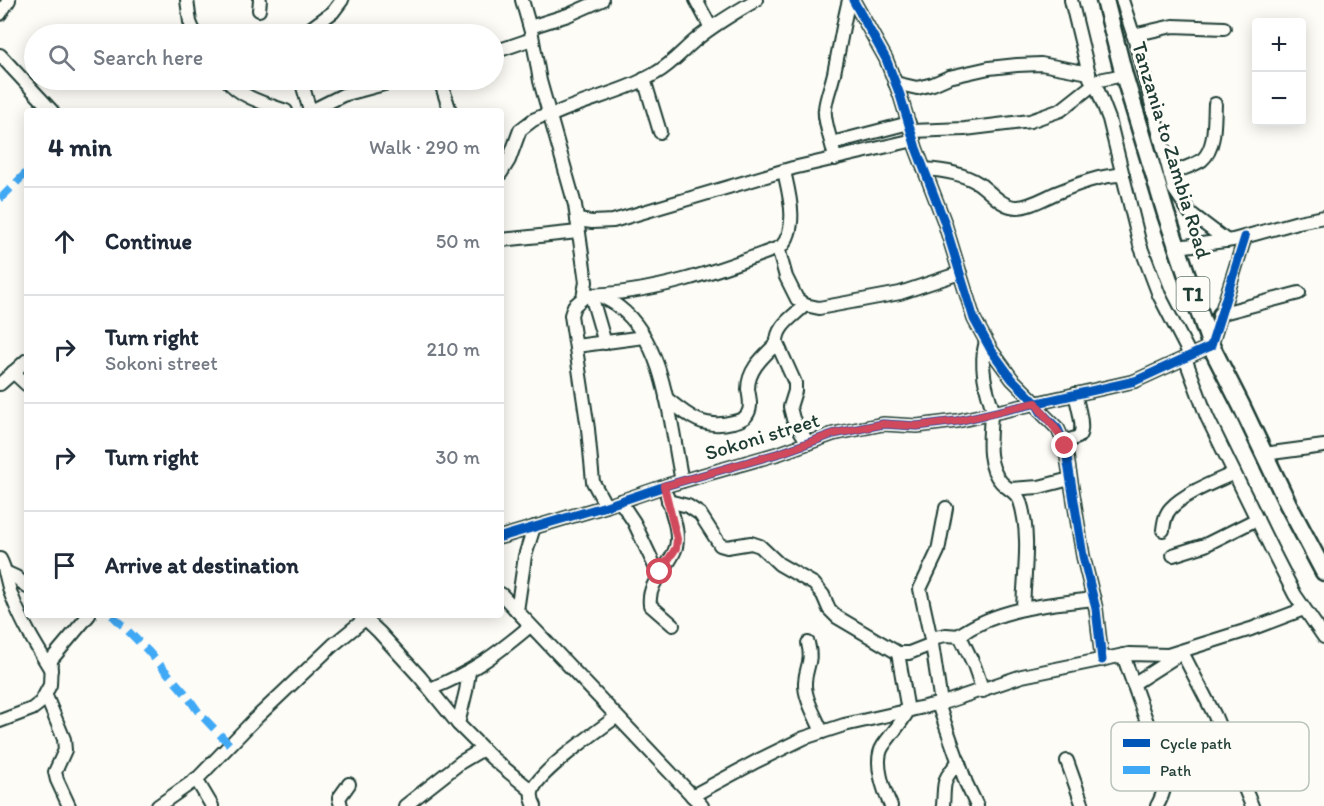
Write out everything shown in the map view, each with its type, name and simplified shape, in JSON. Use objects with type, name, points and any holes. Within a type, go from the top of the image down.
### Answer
[{"type":"highway","name":"Tanzania to Zambia Road","points":[[1105,0],[1124,75],[1210,346],[1324,572]]},
{"type":"street","points":[[0,14],[9,0]]},
{"type":"street","points":[[187,0],[191,24]]},
{"type":"street","points":[[317,24],[333,12],[342,0]]},
{"type":"street","points":[[522,0],[540,81],[575,205],[586,282],[605,343]]},
{"type":"street","points":[[504,47],[602,0]]},
{"type":"street","points":[[696,0],[711,28]]},
{"type":"street","points":[[504,168],[520,130],[533,120],[622,90],[644,79],[666,67],[711,28],[756,0]]},
{"type":"street","points":[[851,0],[886,59],[944,221],[974,320],[1012,379],[1058,429],[1064,441],[1083,556],[1094,599],[1102,660]]},
{"type":"street","points":[[835,159],[825,120],[825,108],[836,67],[840,36],[851,0]]},
{"type":"street","points":[[1071,0],[1092,80],[1110,119],[1140,245],[1159,295],[1187,357],[1207,417],[1295,595],[1324,638]]},
{"type":"street","points":[[1122,0],[1174,189],[1190,213],[1227,241]]},
{"type":"street","points":[[1133,35],[1173,26],[1224,28]]},
{"type":"street","points":[[0,55],[24,81]]},
{"type":"street","points":[[895,83],[917,88],[959,75],[1017,65],[1041,64],[1092,80],[1124,75]]},
{"type":"street","points":[[644,79],[660,132]]},
{"type":"street","points":[[832,143],[911,132],[965,129],[1030,121],[1061,110],[1092,80]]},
{"type":"street","points":[[32,90],[49,108]]},
{"type":"street","points":[[238,90],[279,108]]},
{"type":"street","points":[[304,90],[309,108]]},
{"type":"street","points":[[316,108],[343,95],[362,90]]},
{"type":"street","points":[[443,90],[449,108]]},
{"type":"street","points":[[1170,174],[1200,161],[1207,155],[1212,142],[1215,104]]},
{"type":"street","points":[[504,239],[592,222],[614,221],[784,171],[835,159],[911,132]]},
{"type":"street","points":[[924,169],[943,170],[976,182],[998,200],[1009,206],[1017,207],[1029,205],[1089,180],[1123,175]]},
{"type":"street","points":[[606,506],[592,482],[588,429],[571,315],[574,306],[591,295],[615,294],[689,280],[778,248],[789,235],[791,220],[784,171]]},
{"type":"street","points":[[1177,247],[1227,241],[1298,222],[1324,218]]},
{"type":"street","points":[[1210,346],[1241,256],[1245,237]]},
{"type":"street","points":[[778,248],[797,299],[805,305],[819,308],[900,293],[960,273]]},
{"type":"street","points":[[1220,314],[1299,293]]},
{"type":"street","points":[[591,295],[619,307],[634,322],[655,357],[666,398],[682,481]]},
{"type":"street","points":[[805,305],[781,328],[777,336],[777,343],[795,383],[790,407],[793,419],[808,443]]},
{"type":"street","points":[[576,346],[644,337]]},
{"type":"street","points":[[986,341],[982,360],[993,414],[990,460],[1002,484],[1016,492],[1026,529],[1023,609]]},
{"type":"street","points":[[666,398],[694,419],[705,424],[732,423],[740,420],[748,415],[750,409],[748,386],[750,374],[777,343]]},
{"type":"street","name":"Sokoni street","points":[[504,536],[664,486],[780,453],[833,434],[883,424],[917,426],[957,421],[1135,381],[1210,346]]},
{"type":"street","points":[[0,384],[24,363]]},
{"type":"street","points":[[13,372],[24,382]]},
{"type":"street","points":[[1064,441],[1081,434],[1082,428],[1075,394]]},
{"type":"street","points":[[1264,454],[1324,446]]},
{"type":"street","points":[[1162,530],[1170,508],[1234,473]]},
{"type":"street","points":[[1010,489],[1039,488],[1070,479]]},
{"type":"street","points":[[664,486],[675,525],[676,548],[649,595],[651,605],[673,625]]},
{"type":"street","points":[[620,501],[634,522],[659,575]]},
{"type":"street","points":[[668,501],[688,506],[700,514],[720,545],[727,547],[751,543],[760,546],[779,564],[819,589],[829,609],[837,618],[898,653],[909,653],[932,641],[958,636],[971,627],[1023,609],[1094,599]]},
{"type":"street","points":[[946,508],[938,551],[920,589],[932,641],[940,704],[977,806]]},
{"type":"street","points":[[1173,555],[1205,545],[1257,519]]},
{"type":"street","points":[[517,611],[525,556],[534,527]]},
{"type":"street","points":[[0,560],[22,623],[51,670]]},
{"type":"street","points":[[5,572],[24,584]]},
{"type":"street","points":[[504,597],[702,806]]},
{"type":"street","points":[[692,796],[804,738],[844,725],[940,704],[1022,676],[1123,656],[1168,655],[1251,629],[1304,609]]},
{"type":"street","points":[[0,721],[32,709],[46,696],[50,685],[51,660],[86,618]]},
{"type":"street","points":[[158,806],[196,779],[255,718],[362,618]]},
{"type":"street","points":[[364,618],[380,632],[458,724],[532,791]]},
{"type":"street","points":[[430,689],[469,672],[530,626]]},
{"type":"street","points":[[958,636],[963,640],[983,691]]},
{"type":"street","points":[[808,643],[811,659],[805,681],[806,689],[822,732]]},
{"type":"street","points":[[1133,684],[1183,651]]},
{"type":"street","points":[[1183,651],[1217,722]]},
{"type":"street","points":[[891,806],[879,765],[879,756],[882,747],[908,711],[898,653]]},
{"type":"street","points":[[1123,656],[1147,722]]},
{"type":"street","points":[[458,724],[469,672]]},
{"type":"street","points":[[46,696],[64,740],[65,750],[55,772],[69,806]]},
{"type":"street","points":[[535,806],[532,801],[532,791],[544,775],[616,717]]},
{"type":"street","points":[[405,806],[461,762],[483,749]]},
{"type":"street","points":[[944,806],[943,783],[959,761]]},
{"type":"street","points":[[1067,761],[1083,806]]},
{"type":"street","points":[[196,779],[212,806]]},
{"type":"street","points":[[341,806],[339,798],[349,783]]},
{"type":"street","points":[[1157,806],[1164,791]]},
{"type":"street","points":[[1246,791],[1252,806]]},
{"type":"marked path","points":[[0,199],[24,175]]},
{"type":"marked path","points":[[115,618],[148,651],[200,714],[229,744]]},
{"type":"cycle path","points":[[853,0],[886,59],[900,95],[916,148],[944,221],[974,319],[991,350],[1012,379],[1058,429],[1065,445],[1083,556],[1096,609],[1102,660]]},
{"type":"cycle path","points":[[504,536],[780,453],[833,434],[883,424],[917,426],[957,421],[1135,381],[1211,346],[1245,237]]},
{"type":"route","points":[[660,572],[676,548],[677,539],[664,486],[780,453],[833,434],[883,424],[917,426],[957,421],[1036,403],[1046,418],[1058,429],[1065,446]]}]
